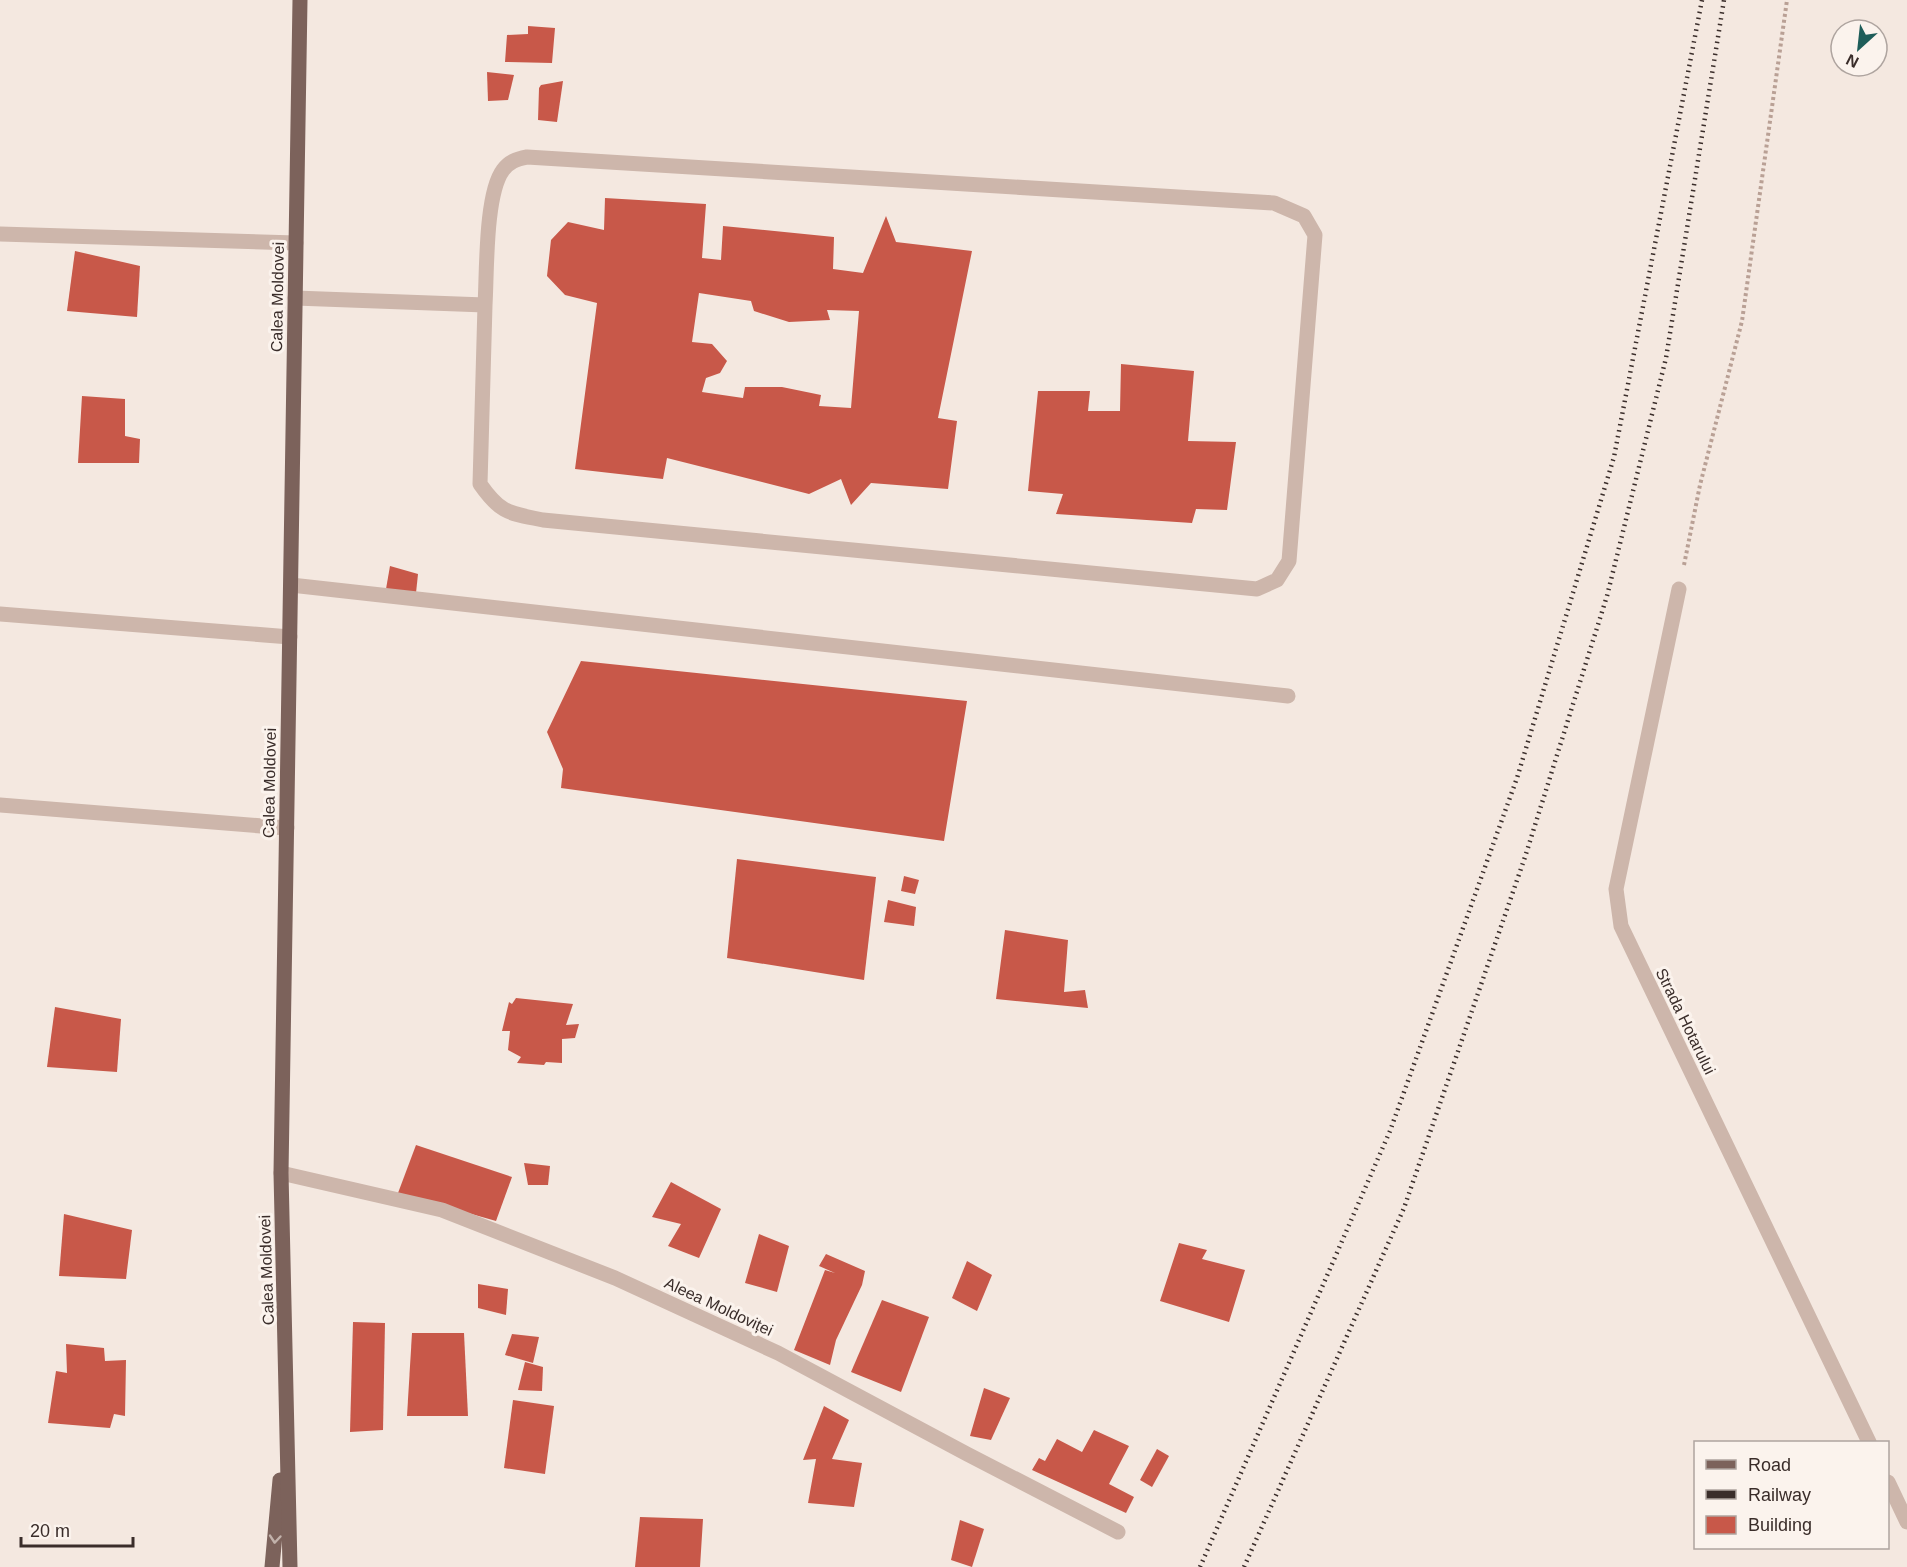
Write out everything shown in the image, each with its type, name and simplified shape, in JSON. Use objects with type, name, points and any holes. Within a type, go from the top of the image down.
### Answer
[{"type":"main road","name":"Calea Moldovei","points":[[290,1567],[288,1397],[281,1173],[300,0]]},
{"type":"main road","points":[[272,1567],[288,1397]]},
{"type":"street","points":[[526,157],[1274,203],[1304,216],[1315,235],[1289,561],[1277,580],[1257,589],[543,520],[506,512],[490,499],[480,484],[485,305],[492,195],[502,171],[514,159],[526,157]]},
{"type":"street","points":[[0,234],[296,243]]},
{"type":"street","points":[[295,298],[485,305]]},
{"type":"street","points":[[291,585],[1288,696]]},
{"type":"street","name":"Strada Hotarului","points":[[1679,589],[1616,889],[1621,926],[1868,1441]]},
{"type":"street","points":[[0,614],[290,637]]},
{"type":"street","points":[[0,805],[287,828]]},
{"type":"street","name":"Aleea Moldoviței","points":[[281,1173],[442,1210],[615,1278],[778,1353],[1118,1532]]},
{"type":"street","points":[[1889,1486],[1907,1522]]},
{"type":"path","points":[[1679,589],[1700,485],[1742,321],[1787,0]]},
{"type":"building","points":[[528,26],[555,28],[552,63],[505,62],[507,35],[528,34]]},
{"type":"building","points":[[487,72],[514,75],[508,100],[488,101]]},
{"type":"building","points":[[563,81],[557,122],[538,120],[539,88],[541,85]]},
{"type":"building","points":[[605,198],[706,204],[702,258],[721,260],[723,226],[834,237],[833,269],[863,273],[886,216],[896,242],[972,251],[938,418],[957,421],[948,489],[871,483],[851,505],[841,479],[809,494],[667,458],[663,479],[575,469],[597,303],[565,295],[547,276],[551,240],[568,222],[604,230]],"holes":[[[699,293],[751,301],[754,311],[789,322],[830,320],[827,310],[859,311],[851,408],[819,406],[821,395],[782,387],[745,387],[743,398],[702,392],[706,378],[720,373],[727,361],[712,344],[692,342]]]},
{"type":"building","points":[[75,251],[140,266],[137,317],[67,311]]},
{"type":"building","points":[[1121,364],[1194,371],[1188,441],[1236,442],[1227,510],[1196,509],[1192,523],[1056,514],[1063,494],[1028,491],[1038,391],[1090,391],[1088,411],[1120,411]]},
{"type":"building","points":[[82,396],[125,399],[125,436],[140,439],[139,463],[78,463]]},
{"type":"building","points":[[390,566],[418,574],[416,593],[386,589]]},
{"type":"building","points":[[581,661],[967,701],[944,841],[561,788],[563,769],[547,732]]},
{"type":"building","points":[[737,859],[876,877],[864,980],[727,958]]},
{"type":"building","points":[[904,876],[919,880],[915,894],[901,891]]},
{"type":"building","points":[[888,900],[916,907],[914,926],[884,922]]},
{"type":"building","points":[[1005,930],[1068,940],[1064,992],[1085,990],[1088,1008],[996,999]]},
{"type":"building","points":[[516,998],[573,1004],[566,1025],[579,1024],[575,1038],[562,1039],[562,1063],[546,1062],[544,1065],[517,1063],[521,1057],[508,1050],[510,1031],[502,1031],[509,1002],[512,1004]]},
{"type":"building","points":[[55,1007],[121,1019],[117,1072],[47,1067]]},
{"type":"building","points":[[416,1145],[512,1177],[496,1221],[398,1193]]},
{"type":"building","points":[[524,1163],[550,1166],[548,1185],[528,1185]]},
{"type":"building","points":[[671,1182],[721,1209],[699,1258],[668,1246],[681,1224],[652,1217]]},
{"type":"building","points":[[64,1214],[132,1230],[126,1279],[59,1276]]},
{"type":"building","points":[[759,1234],[789,1246],[777,1292],[745,1283]]},
{"type":"building","points":[[1179,1243],[1207,1250],[1202,1259],[1245,1270],[1229,1322],[1160,1301]]},
{"type":"building","points":[[826,1254],[865,1271],[862,1285],[836,1340],[830,1365],[794,1350],[825,1270],[835,1273],[819,1266]]},
{"type":"building","points":[[967,1261],[992,1275],[977,1311],[952,1298]]},
{"type":"building","points":[[478,1284],[508,1289],[506,1315],[478,1308]]},
{"type":"building","points":[[882,1300],[929,1317],[901,1392],[851,1372]]},
{"type":"building","points":[[353,1322],[385,1323],[383,1430],[350,1432]]},
{"type":"building","points":[[412,1333],[464,1333],[468,1416],[407,1416]]},
{"type":"building","points":[[512,1334],[539,1337],[533,1363],[505,1355]]},
{"type":"building","points":[[66,1344],[104,1348],[105,1361],[126,1360],[125,1416],[114,1414],[110,1428],[48,1423],[56,1371],[67,1373]]},
{"type":"building","points":[[525,1362],[543,1367],[542,1391],[518,1390]]},
{"type":"building","points":[[984,1388],[1010,1398],[991,1440],[970,1436]]},
{"type":"building","points":[[513,1400],[554,1406],[545,1474],[504,1468]]},
{"type":"building","points":[[824,1406],[849,1420],[832,1459],[862,1463],[854,1507],[808,1503],[816,1459],[803,1460]]},
{"type":"building","points":[[1094,1430],[1129,1446],[1109,1484],[1134,1497],[1126,1513],[1032,1470],[1039,1458],[1045,1461],[1057,1439],[1082,1452]]},
{"type":"building","points":[[1157,1449],[1169,1456],[1152,1487],[1140,1480]]},
{"type":"building","points":[[640,1517],[703,1519],[700,1567],[635,1567]]},
{"type":"building","points":[[960,1520],[984,1529],[972,1567],[951,1560]]},
{"type":"railway","points":[[1200,1567],[1390,1131],[1517,778],[1614,457],[1702,0]]},
{"type":"railway","points":[[1244,1567],[1404,1208],[1525,857],[1607,596],[1666,358],[1724,0]]}]
